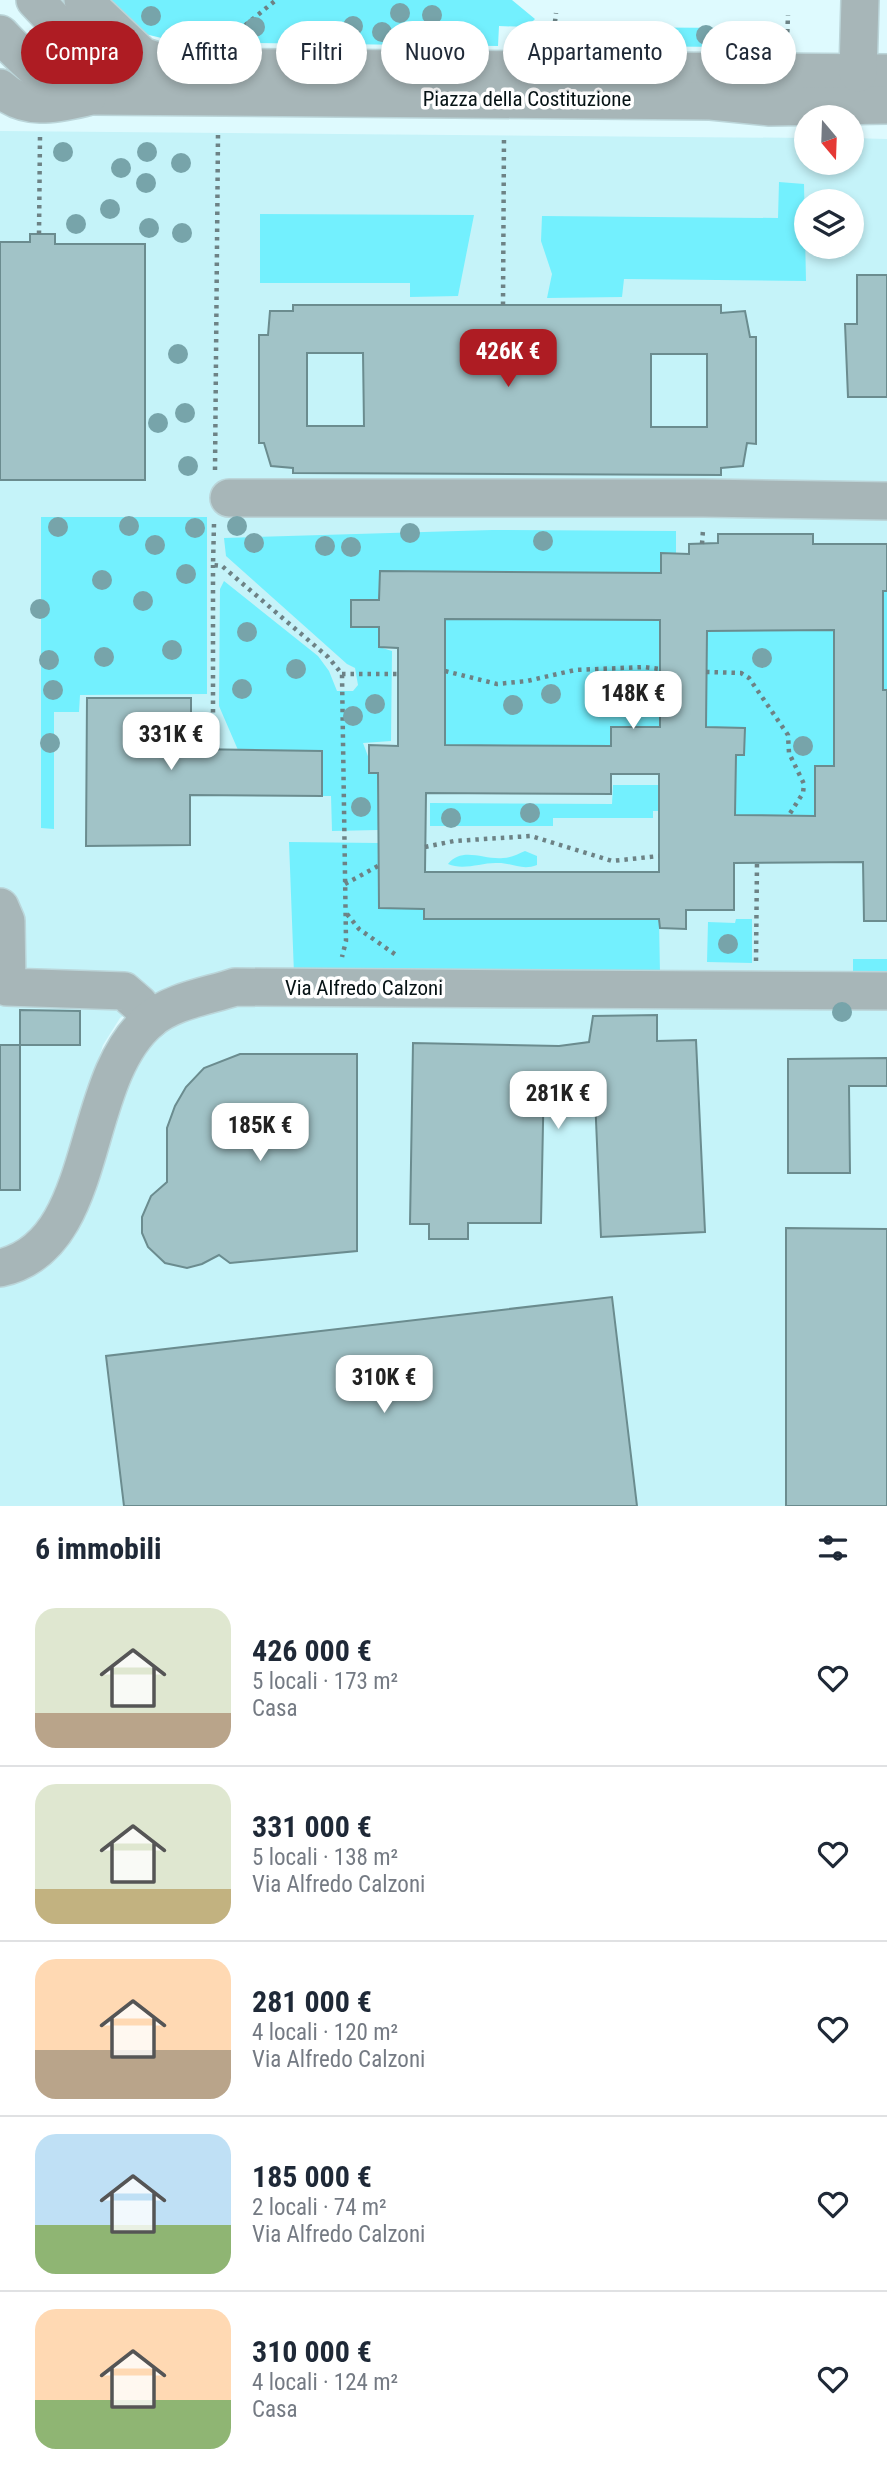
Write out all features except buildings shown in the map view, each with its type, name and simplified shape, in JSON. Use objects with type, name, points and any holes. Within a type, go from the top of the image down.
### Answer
[{"type":"street","points":[[35,0],[51,21]]},
{"type":"street","name":"Piazza della Costituzione","points":[[83,0],[142,56],[176,67],[873,73]]},
{"type":"street","points":[[860,0],[873,73]]},
{"type":"street","name":"Piazza della Costituzione","points":[[0,34],[21,54]]},
{"type":"street","name":"Piazza della Costituzione","points":[[56,84],[69,91],[84,84]]},
{"type":"street","name":"Piazza della Costituzione","points":[[0,88],[17,102],[34,105],[83,84]]},
{"type":"street","name":"Piazza della Costituzione","points":[[116,84],[167,96],[711,101],[803,108],[887,105]]},
{"type":"street","points":[[220,497],[716,498],[887,502]]},
{"type":"street","points":[[2,930],[7,987],[124,991],[139,1004],[150,1020]]},
{"type":"street","name":"Via Alfredo Calzoni","points":[[0,1268],[27,1256],[61,1223],[72,1201],[103,1096],[116,1065],[150,1020],[173,1007],[235,987],[887,991]]},
{"type":"path","points":[[248,21],[276,0]]},
{"type":"path","points":[[555,21],[556,13]]},
{"type":"path","points":[[788,15],[788,21]]},
{"type":"path","points":[[39,234],[40,131]]},
{"type":"path","points":[[213,721],[213,565],[220,497],[218,133]]},
{"type":"path","points":[[503,135],[503,305]]},
{"type":"path","points":[[213,565],[222,566],[328,657],[342,674],[346,942],[333,988]]},
{"type":"path","points":[[445,671],[496,684],[527,681],[575,670],[644,667],[660,669]]},
{"type":"path","points":[[706,672],[741,673],[749,678],[788,735],[789,753],[804,784],[803,793],[789,815]]},
{"type":"path","points":[[342,674],[398,674]]},
{"type":"path","points":[[425,847],[454,841],[531,836],[612,861],[659,856]]},
{"type":"path","points":[[755,990],[757,863]]},
{"type":"path","points":[[345,884],[379,866]]},
{"type":"path","points":[[346,910],[359,929],[411,966],[415,988]]},
{"type":"shaded area","points":[[104,0],[512,0],[535,19],[503,21],[503,26],[499,26],[498,46],[489,46],[489,21],[381,21],[381,45],[367,44],[367,21],[276,21],[276,43],[262,43],[262,21],[157,21],[157,37],[143,32],[143,21],[129,21]]},
{"type":"shaded area","points":[[687,28],[701,28],[701,47],[687,47]]},
{"type":"shaded area","points":[[0,131],[794,138],[794,175],[864,175],[864,138],[887,139],[887,975],[209,982],[154,994],[120,1018],[103,1045],[55,1196],[42,1221],[21,1242],[0,1250]]},
{"type":"shaded area","points":[[779,182],[804,184],[804,189],[794,189],[794,259],[806,259],[806,281],[624,279],[622,297],[547,298],[552,274],[541,241],[542,216],[778,218]]},
{"type":"shaded area","points":[[260,214],[474,215],[458,296],[410,297],[410,283],[260,283]]},
{"type":"shaded area","points":[[41,517],[207,517],[207,694],[80,695],[79,712],[54,712],[54,829],[41,828]]},
{"type":"shaded area","points":[[492,530],[676,531],[676,553],[661,553],[661,573],[380,571],[379,600],[351,600],[351,627],[379,627],[379,647],[392,651],[391,741],[363,743],[369,759],[369,773],[378,773],[378,830],[332,831],[331,796],[322,796],[322,751],[238,750],[219,706],[220,589],[224,581],[318,656],[329,671],[337,691],[353,691],[358,685],[355,668],[347,664],[226,556],[224,538]]},
{"type":"shaded area","points":[[883,591],[887,591],[887,690],[883,690]]},
{"type":"shaded area","points":[[445,619],[660,620],[660,727],[611,727],[611,746],[445,745]]},
{"type":"shaded area","points":[[834,630],[834,766],[815,766],[815,816],[735,815],[736,755],[744,755],[745,728],[706,727],[707,631]]},
{"type":"shaded area","points":[[613,785],[682,785],[681,811],[653,811],[653,818],[553,818],[553,826],[430,826],[430,803],[612,804]]},
{"type":"shaded area","points":[[289,842],[378,843],[379,908],[424,909],[424,919],[659,919],[660,974],[294,974]]},
{"type":"shaded area","points":[[525,851],[537,856],[537,865],[527,867],[492,863],[460,867],[448,864],[460,856],[506,858]]},
{"type":"shaded area","points":[[736,919],[752,919],[752,963],[707,962],[708,922],[735,923]]},
{"type":"shaded area","points":[[853,959],[887,959],[887,972],[853,972]]},
{"type":"shaded area","points":[[887,992],[887,1506],[0,1506],[0,1279],[23,1271],[115,1086],[177,1015],[223,998]]}]
